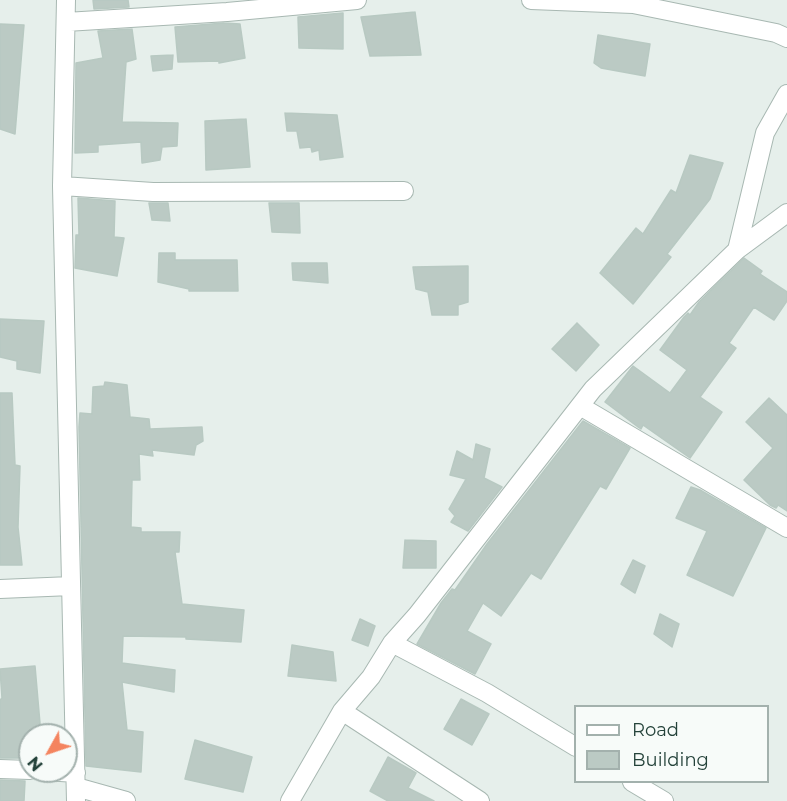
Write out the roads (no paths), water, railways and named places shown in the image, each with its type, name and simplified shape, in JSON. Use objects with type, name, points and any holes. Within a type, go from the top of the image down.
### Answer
[{"type":"street","points":[[66,0],[62,186],[76,787],[126,801]]},
{"type":"street","points":[[66,22],[227,12],[357,0]]},
{"type":"street","points":[[531,0],[633,4],[776,33],[787,38]]},
{"type":"street","points":[[737,250],[765,133],[787,94]]},
{"type":"street","points":[[62,186],[153,192],[404,191]]},
{"type":"street","points":[[290,801],[342,711],[371,677],[392,643],[417,615],[593,389],[737,250],[787,213]]},
{"type":"street","points":[[580,406],[787,528]]},
{"type":"street","points":[[0,589],[71,586]]},
{"type":"street","points":[[392,643],[487,693],[574,746]]},
{"type":"street","points":[[342,711],[480,801]]},
{"type":"street","points":[[0,769],[18,770]]},
{"type":"street","points":[[634,783],[664,801]]}]
